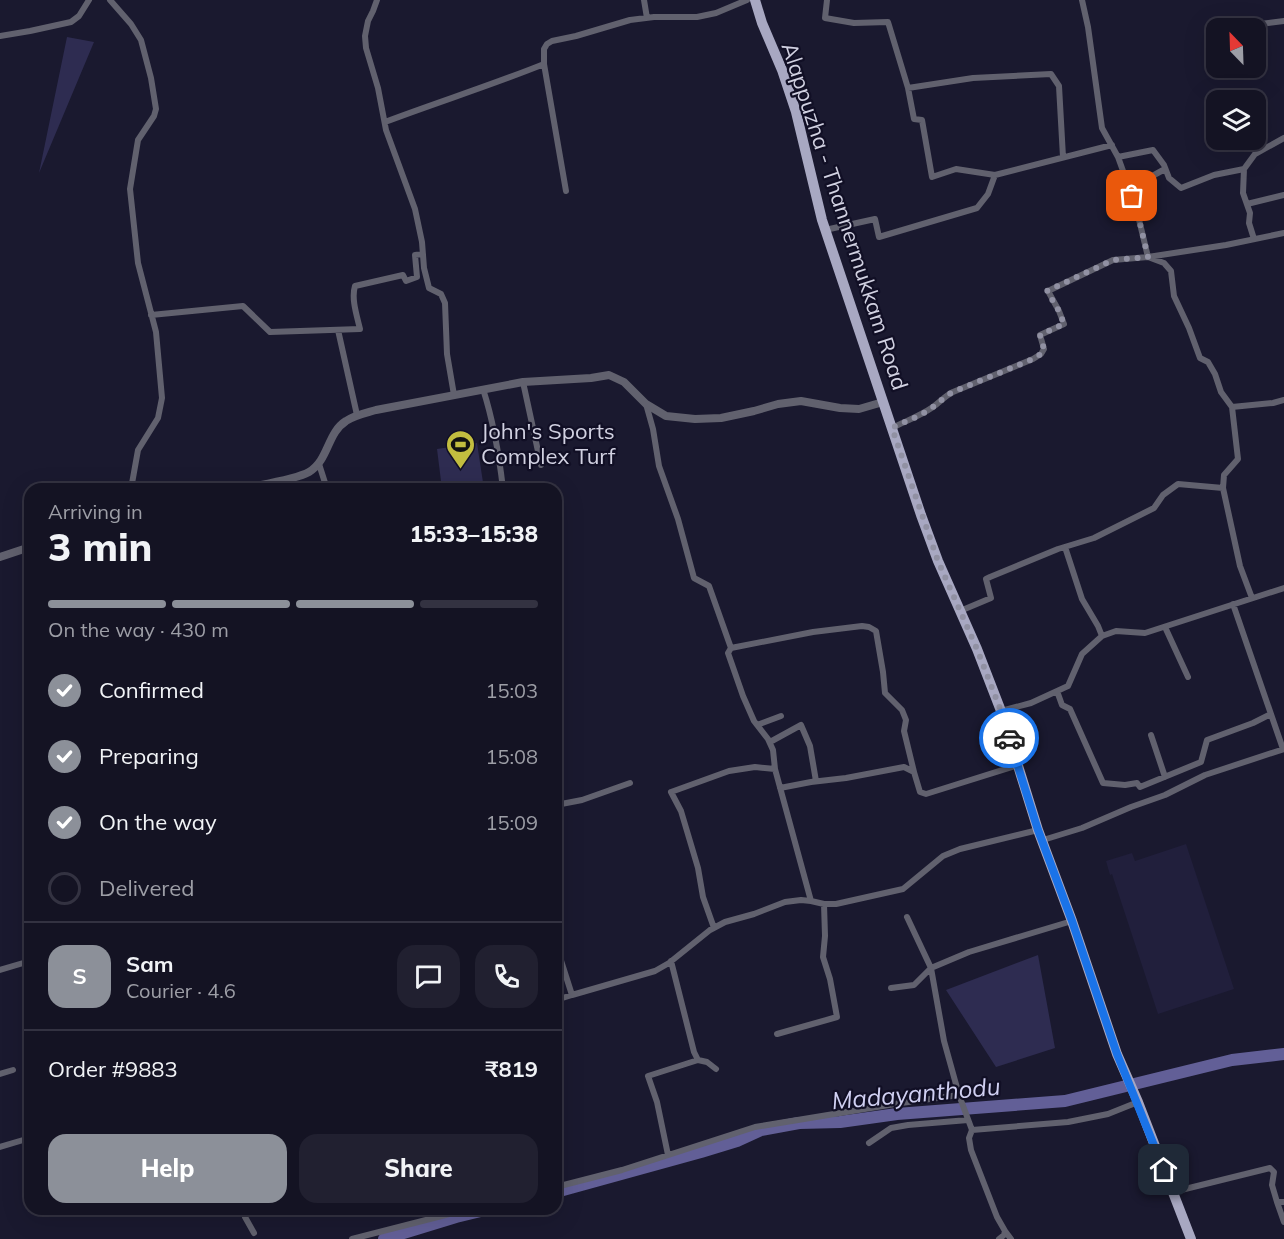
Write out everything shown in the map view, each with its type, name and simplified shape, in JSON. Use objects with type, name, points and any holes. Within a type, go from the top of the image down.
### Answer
[{"type":"main road","name":"Alappuzha - Thannermukkam Road","points":[[755,0],[796,112],[825,230],[935,552],[1001,711],[1040,835],[1117,1054],[1137,1100]]},
{"type":"main road","points":[[1137,1100],[1191,1239]]},
{"type":"street","points":[[0,36],[71,22],[79,16],[90,0]]},
{"type":"street","points":[[110,0],[131,24],[141,40],[151,78],[156,110],[138,140],[130,189],[138,263],[156,332],[162,398],[158,418],[138,450],[132,483]]},
{"type":"street","points":[[376,0],[368,21],[365,36],[366,48],[378,88],[386,130],[415,209],[429,288],[441,294],[445,303],[447,354],[454,395]]},
{"type":"street","points":[[644,0],[646,18]]},
{"type":"street","points":[[566,191],[544,64],[544,49],[547,44],[630,20],[697,17],[716,13],[747,0]]},
{"type":"street","points":[[827,0],[825,18],[854,23],[888,22],[908,88],[914,118],[922,120],[932,177],[956,169],[995,175],[1112,145]]},
{"type":"street","points":[[1083,0],[1102,128],[1118,157],[1136,207],[1148,257]]},
{"type":"street","points":[[1266,23],[1284,21]]},
{"type":"street","points":[[385,122],[544,64]]},
{"type":"street","points":[[908,88],[973,78],[1051,74],[1059,86],[1063,157]]},
{"type":"street","points":[[1254,239],[1249,223],[1250,213],[1243,193],[1244,169],[1255,154],[1284,138]]},
{"type":"street","points":[[1118,157],[1153,150],[1169,178],[1181,188],[1214,175],[1244,169]]},
{"type":"street","points":[[1127,184],[1145,180],[1165,169]]},
{"type":"street","points":[[825,230],[875,219],[879,237],[977,208],[988,194],[995,175]]},
{"type":"street","points":[[1247,204],[1284,195]]},
{"type":"street","points":[[892,428],[918,416],[953,392],[1041,354],[1044,349],[1040,335],[1064,324],[1047,291],[1113,260],[1148,257],[1284,233]]},
{"type":"street","points":[[151,315],[243,306],[270,333],[360,329],[354,300],[355,286],[403,275],[406,281],[417,277],[415,255],[423,254]]},
{"type":"street","points":[[1148,257],[1164,263],[1171,272],[1174,296],[1200,358],[1208,362],[1221,392],[1232,407],[1238,459],[1224,475],[1223,488],[1240,566],[1252,598]]},
{"type":"street","points":[[338,330],[357,416]]},
{"type":"street","points":[[269,483],[308,473],[319,464],[336,430],[345,421],[357,416],[376,410],[523,382],[609,375],[624,382],[646,404],[666,416],[695,419],[722,418],[778,404],[801,401],[859,409],[884,402]]},
{"type":"street","points":[[523,382],[541,465]]},
{"type":"street","points":[[483,389],[498,443],[502,483]]},
{"type":"street","points":[[1232,407],[1284,400]]},
{"type":"street","points":[[646,404],[660,466],[678,519],[694,578],[709,586],[731,648],[728,653],[743,696],[757,725],[773,750],[775,769],[811,901]]},
{"type":"street","points":[[319,464],[325,483]]},
{"type":"street","points":[[960,611],[991,598],[986,579],[1065,547],[1094,538],[1154,508],[1163,495],[1178,484],[1223,488]]},
{"type":"street","points":[[1065,547],[1082,599],[1102,636]]},
{"type":"street","points":[[0,557],[24,549]]},
{"type":"street","points":[[1001,711],[1031,703],[1068,686],[1082,654],[1102,636],[1116,631],[1145,633],[1284,588]]},
{"type":"street","points":[[562,998],[655,971],[725,922],[754,915],[785,902],[801,900],[836,904],[903,889],[943,856],[960,849],[1082,828],[1165,795],[1206,775],[1283,749],[1233,604]]},
{"type":"street","points":[[731,648],[813,632],[869,627],[876,631],[885,693],[902,710],[906,720],[904,731],[920,792],[926,794],[1018,765]]},
{"type":"street","points":[[1165,627],[1188,677]]},
{"type":"street","points":[[1057,691],[1062,705],[1070,709],[1103,783],[1125,785],[1137,783],[1140,787],[1201,762],[1207,740],[1270,714]]},
{"type":"street","points":[[757,725],[781,716]]},
{"type":"street","points":[[770,742],[801,725],[810,746],[816,781]]},
{"type":"street","points":[[1151,735],[1165,777]]},
{"type":"street","points":[[714,928],[703,897],[698,868],[681,811],[671,792],[729,771],[755,767],[775,769]]},
{"type":"street","points":[[780,788],[904,768],[914,772]]},
{"type":"street","points":[[562,805],[630,783]]},
{"type":"street","points":[[777,1034],[837,1017],[830,979],[823,957],[824,904]]},
{"type":"street","points":[[907,917],[931,968],[944,1041],[959,1095],[972,1130],[969,1138],[971,1150],[990,1199],[1011,1239]]},
{"type":"street","points":[[891,988],[914,985],[931,968],[969,952],[1072,921]]},
{"type":"street","points":[[671,961],[698,1060]]},
{"type":"street","points":[[0,970],[24,963]]},
{"type":"street","points":[[562,964],[572,995]]},
{"type":"street","points":[[668,1155],[657,1102],[648,1076],[698,1060],[707,1062],[716,1069]]},
{"type":"street","points":[[0,1074],[13,1070]]},
{"type":"street","points":[[562,1185],[622,1170],[755,1127],[959,1095]]},
{"type":"street","points":[[972,1130],[1068,1122],[1108,1114],[1137,1100]]},
{"type":"street","points":[[869,1143],[891,1128],[966,1116]]},
{"type":"street","points":[[0,1147],[24,1140]]},
{"type":"street","points":[[1173,1192],[1270,1168],[1274,1172],[1272,1185],[1281,1202],[1284,1222]]},
{"type":"street","points":[[244,1215],[254,1233]]},
{"type":"street","points":[[352,1239],[446,1215]]},
{"type":"street","points":[[999,1239],[1005,1231]]},
{"type":"shaded area","points":[[67,37],[94,42],[39,173]]},
{"type":"shaded area","name":"John's Sports Complex Turf","points":[[477,443],[483,483],[441,483],[437,449]]},
{"type":"shaded area","points":[[1186,844],[1234,989],[1158,1014],[1106,861],[1132,853],[1135,861]]},
{"type":"shaded area","points":[[1038,955],[1055,1048],[996,1067],[946,990]]},
{"type":"waterway","name":"Madayanthodu","points":[[562,1190],[701,1152],[737,1141],[761,1130],[799,1123],[840,1122],[897,1114],[1065,1101],[1232,1060],[1284,1054]]},
{"type":"waterway","name":"Madayanthodu","points":[[384,1239],[464,1215]]},
{"type":"way so far","points":[[1009,738],[977,649],[938,561],[892,428],[918,416],[953,392],[1041,354],[1044,349],[1040,335],[1064,324],[1047,291],[1113,260],[1148,257],[1132,196]]},
{"type":"place","name":"John's Sports Complex Turf","points":[[460,470]]},
{"type":"route","points":[[1009,738],[1038,830],[1117,1054],[1164,1170]]}]
